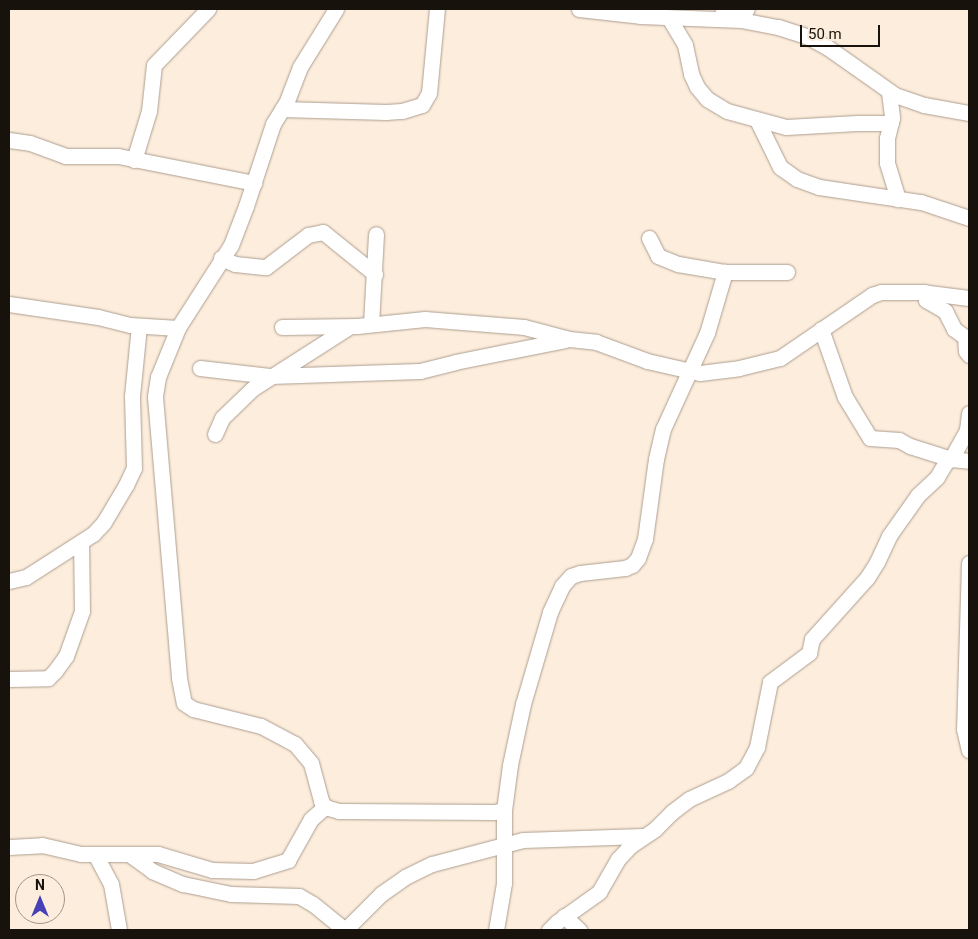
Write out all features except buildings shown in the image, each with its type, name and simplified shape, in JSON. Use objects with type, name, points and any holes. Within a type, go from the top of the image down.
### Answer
[{"type":"street","points":[[134,160],[149,111],[154,64],[208,9]]},
{"type":"street","points":[[325,808],[311,763],[295,744],[261,726],[193,709],[184,703],[179,678],[155,397],[158,377],[178,328],[230,245],[254,184],[267,140],[300,67],[336,9]]},
{"type":"street","points":[[282,109],[386,112],[402,111],[422,105],[429,93],[437,9]]},
{"type":"street","points":[[579,9],[669,18],[761,23],[806,36],[835,52],[889,92],[912,102],[969,113]]},
{"type":"street","points":[[697,20],[747,9]]},
{"type":"street","points":[[669,18],[685,45],[691,74],[700,92],[727,111],[758,122],[786,128],[857,122],[891,123]]},
{"type":"street","points":[[889,92],[892,111],[887,138],[887,163],[898,199]]},
{"type":"street","points":[[758,122],[780,167],[797,179],[819,187],[921,202],[969,218]]},
{"type":"street","points":[[9,140],[30,143],[65,156],[108,155],[254,184]]},
{"type":"street","points":[[221,258],[235,264],[266,267],[308,235],[323,232],[375,274]]},
{"type":"street","points":[[371,324],[376,234]]},
{"type":"street","points":[[649,238],[655,252],[663,259],[725,272],[787,272]]},
{"type":"street","points":[[496,930],[504,883],[504,809],[510,766],[523,704],[550,612],[562,586],[571,576],[580,572],[625,568],[632,565],[638,558],[647,529],[656,459],[663,429],[707,333],[725,272]]},
{"type":"street","points":[[282,327],[350,326],[424,319],[459,320],[524,327],[569,339],[596,342],[647,361],[689,372],[739,368],[780,358],[881,292],[925,292],[969,298]]},
{"type":"street","points":[[925,292],[926,300],[945,311],[954,329],[965,337],[966,352],[969,355]]},
{"type":"street","points":[[9,304],[98,317],[139,326],[178,328]]},
{"type":"street","points":[[12,582],[81,542],[104,522],[134,470],[132,396],[139,326]]},
{"type":"street","points":[[215,434],[222,418],[233,406],[270,376],[350,326]]},
{"type":"street","points":[[822,329],[845,397],[869,436],[876,439],[900,440],[910,446],[951,459],[969,461]]},
{"type":"street","points":[[200,368],[270,376],[420,371],[569,339]]},
{"type":"street","points":[[549,930],[564,916],[598,892],[621,854],[655,829],[689,799],[735,777],[750,764],[756,747],[768,684],[776,676],[810,653],[812,639],[867,578],[889,536],[918,495],[931,484],[941,472],[946,462],[951,459],[968,430],[969,412]]},
{"type":"street","points":[[9,679],[50,677],[66,656],[82,611],[81,542]]},
{"type":"street","points":[[969,563],[964,728],[969,750]]},
{"type":"street","points":[[325,808],[339,811],[494,812],[504,809]]},
{"type":"street","points":[[9,847],[42,845],[61,851],[95,854],[162,855],[193,866],[223,872],[238,872],[269,868],[288,860],[311,819],[325,808]]},
{"type":"street","points":[[129,854],[152,871],[183,884],[230,894],[291,895],[303,897],[345,930],[381,894],[405,877],[432,864],[504,844],[531,839],[644,836]]},
{"type":"street","points":[[95,854],[111,884],[119,930]]},
{"type":"street","points":[[564,916],[579,930]]}]
